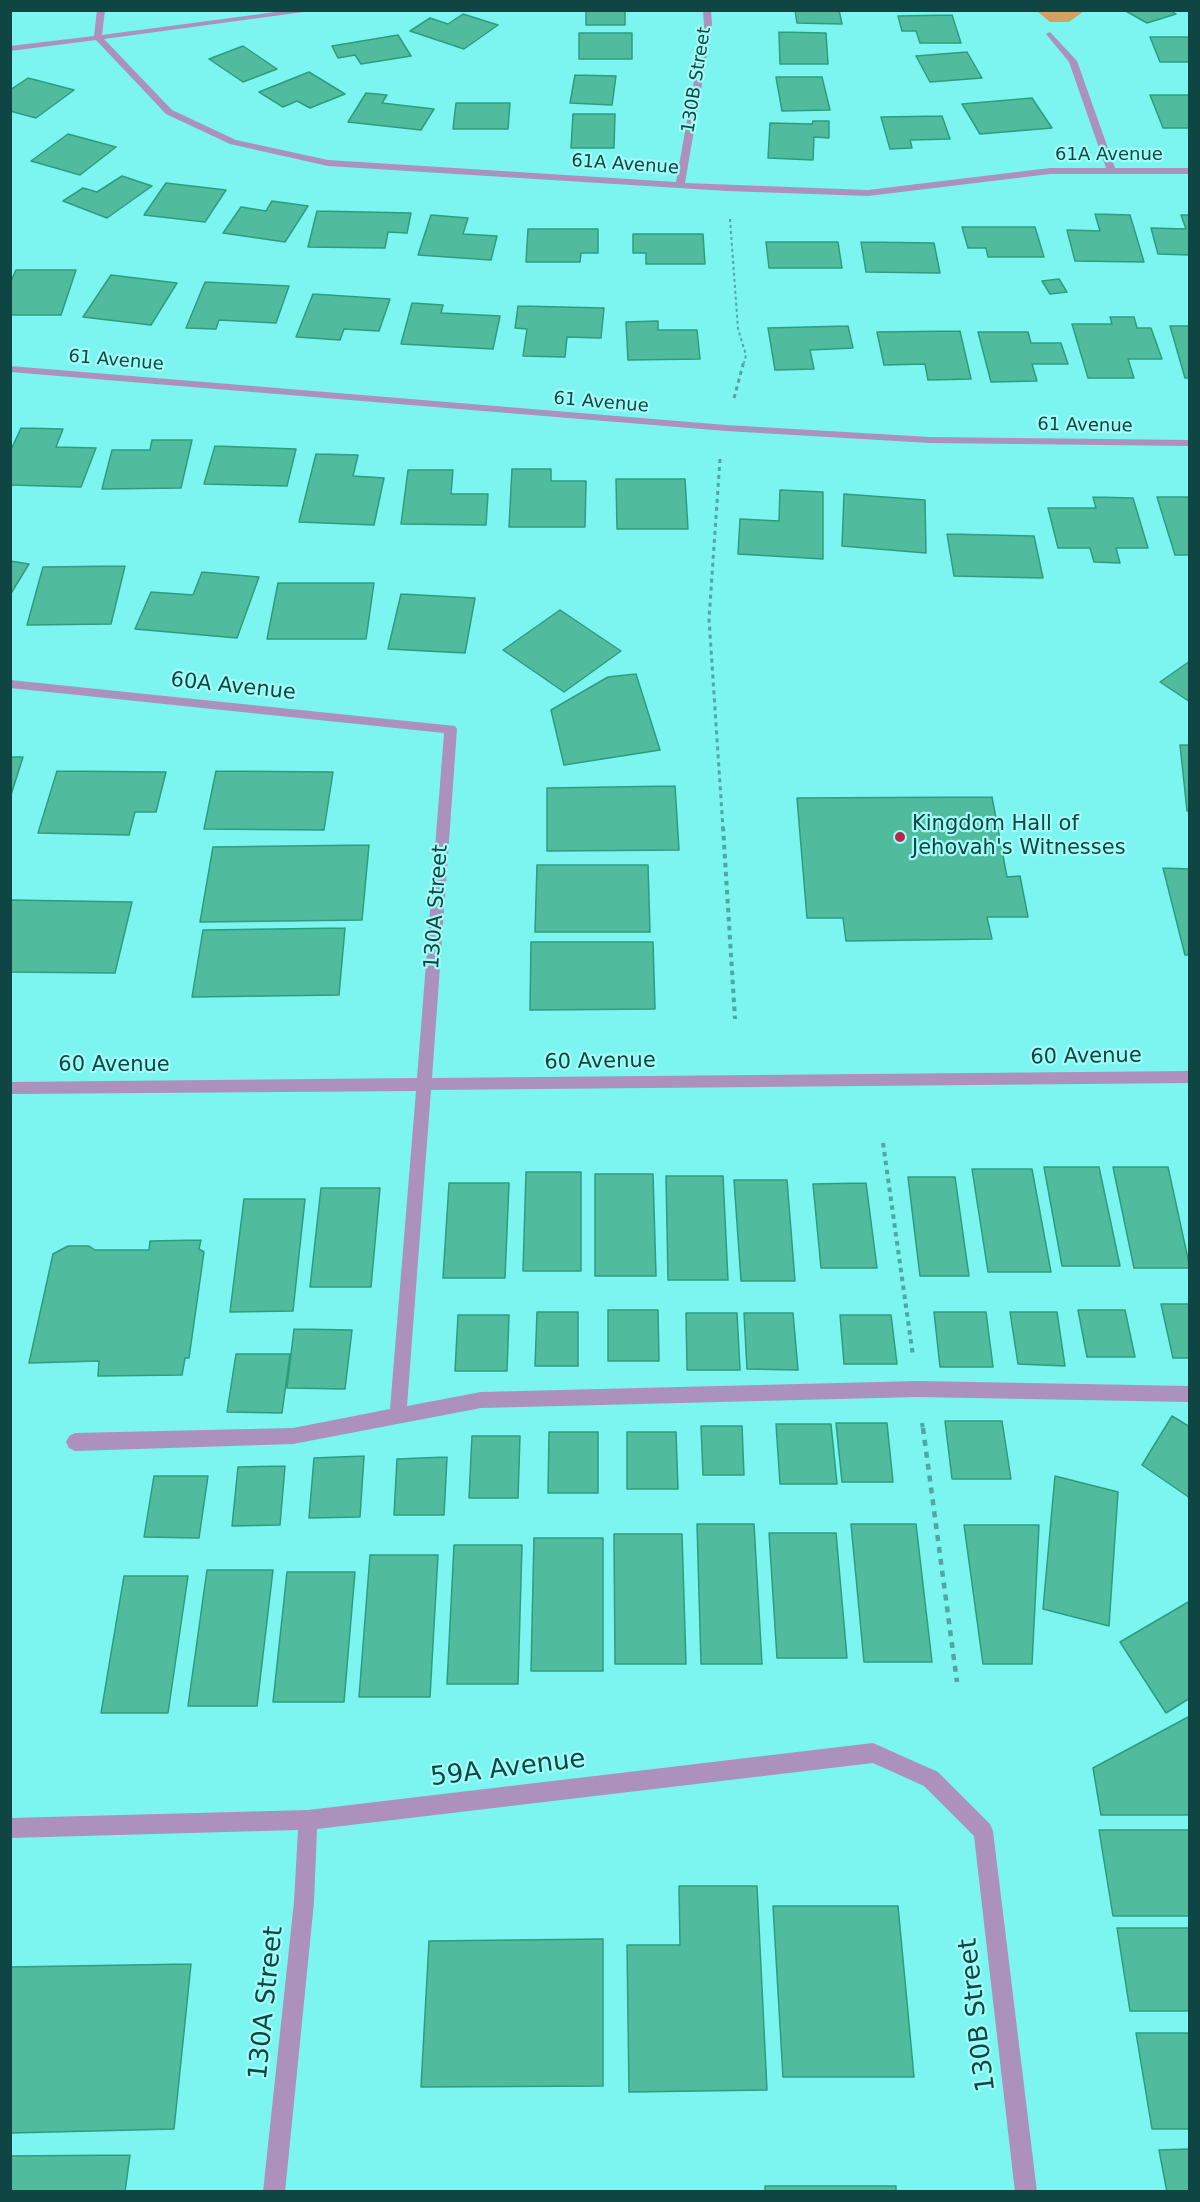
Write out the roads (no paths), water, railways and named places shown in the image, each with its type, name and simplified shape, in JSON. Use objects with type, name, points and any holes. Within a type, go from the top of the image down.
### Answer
[{"type":"street","points":[[98,38],[101,10]]},
{"type":"street","points":[[10,49],[314,10]]},
{"type":"street","name":"130B Street","points":[[680,185],[708,25],[706,10]]},
{"type":"street","points":[[1050,34],[1073,61],[1111,171]]},
{"type":"street","name":"61A Avenue","points":[[98,38],[169,112],[233,142],[328,164],[680,185],[868,193],[1050,171],[1190,171]]},
{"type":"street","name":"61 Avenue","points":[[10,369],[726,428],[930,440],[1190,443]]},
{"type":"street","name":"60A Avenue","points":[[10,684],[452,729]]},
{"type":"street","name":"130A Street","points":[[398,1416],[452,729]]},
{"type":"street","name":"60 Avenue","points":[[10,1088],[1190,1077]]},
{"type":"street","points":[[75,1442],[292,1437],[481,1400],[918,1389],[1190,1394]]},
{"type":"street","name":"59A Avenue","points":[[10,1828],[308,1820],[873,1753],[932,1779],[983,1831]]},
{"type":"street","name":"130A Street","points":[[274,2192],[303,1915],[308,1820]]},
{"type":"street","name":"130B Street","points":[[983,1831],[1026,2192]]},
{"type":"place","name":"Kingdom Hall of Jehovah's Witnesses","points":[[900,837]]}]
